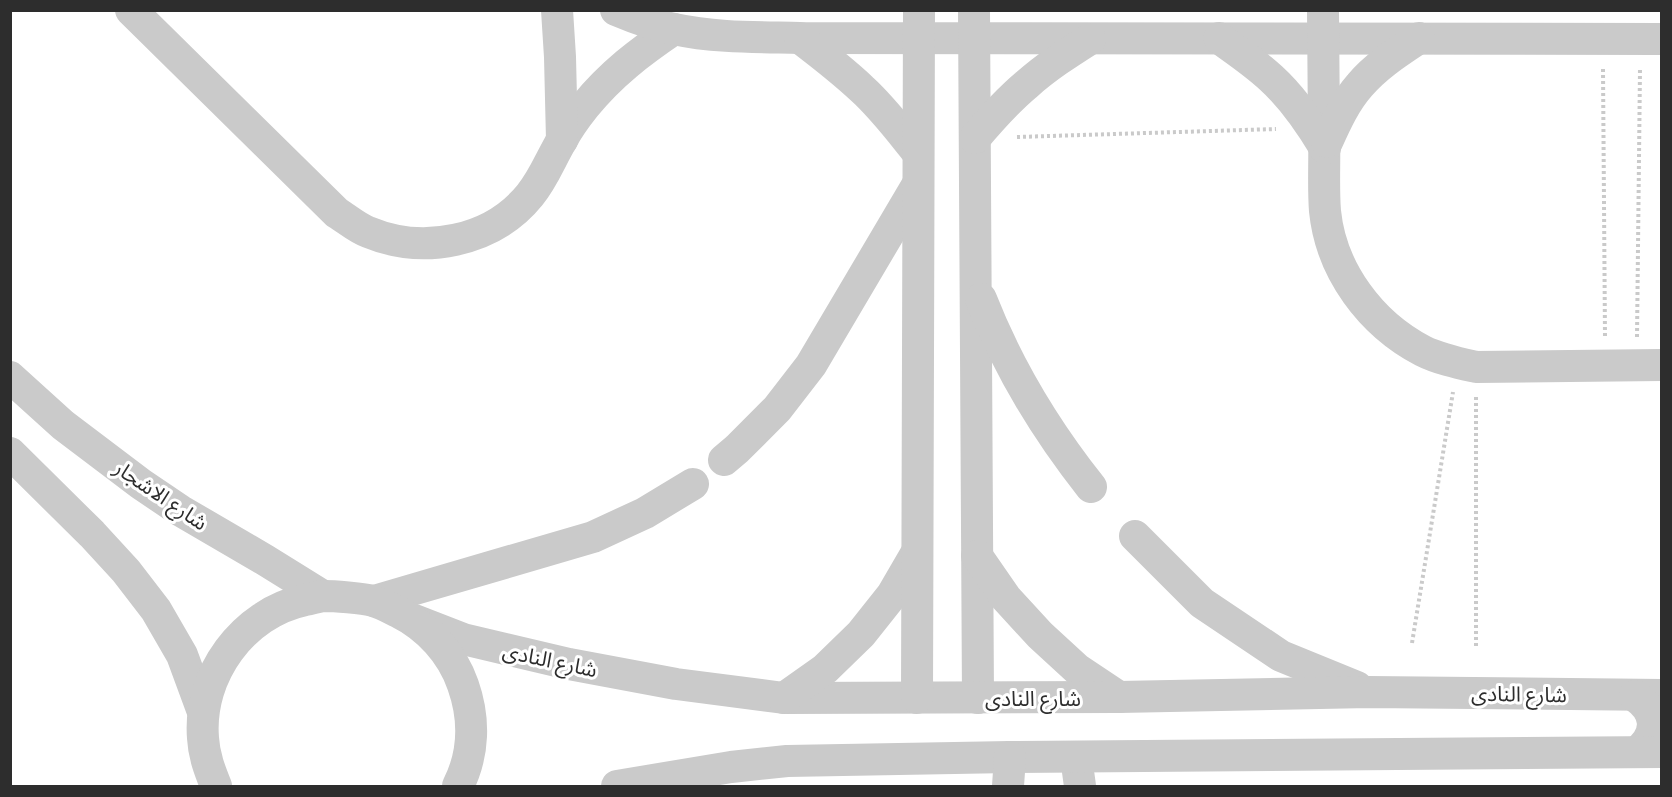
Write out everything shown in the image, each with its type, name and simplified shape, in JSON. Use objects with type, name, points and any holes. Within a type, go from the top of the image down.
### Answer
[{"type":"street","points":[[131,10],[337,213],[367,232],[402,242],[437,243],[472,236],[503,220],[530,196],[584,107],[610,77],[641,51],[674,29]]},
{"type":"street","points":[[557,10],[562,140]]},
{"type":"street","points":[[616,10],[674,29],[717,36],[800,38],[919,24],[974,24],[1090,39],[1219,38],[1323,25],[1419,38],[1651,39]]},
{"type":"street","points":[[917,698],[919,24]]},
{"type":"street","points":[[974,24],[978,698]]},
{"type":"street","points":[[1323,25],[1319,138],[1325,212],[1333,247],[1347,279],[1368,308],[1394,333],[1425,351],[1467,365],[1649,365]]},
{"type":"street","points":[[800,38],[833,63],[892,120],[918,168]]},
{"type":"street","points":[[1219,38],[1272,78],[1294,102],[1319,138]]},
{"type":"street","points":[[1319,138],[1339,115],[1360,84],[1388,59],[1419,38]]},
{"type":"street","points":[[975,138],[999,109],[1027,84],[1090,39]]},
{"type":"street","points":[[724,460],[777,410],[811,365],[918,168]]},
{"type":"street","points":[[976,284],[1006,356],[1024,391],[1067,456],[1091,487]]},
{"type":"street","name":"شارع الاشجار","points":[[10,377],[63,425],[141,484],[181,511],[323,596]]},
{"type":"street","points":[[10,453],[67,508],[126,571],[156,610],[183,655],[203,712]]},
{"type":"street","points":[[374,601],[593,537],[645,513],[693,484]]},
{"type":"street","points":[[1135,536],[1202,603],[1271,650],[1369,692]]},
{"type":"street","points":[[784,698],[825,669],[861,634],[892,595],[917,551]]},
{"type":"street","points":[[977,556],[1006,598],[1040,635],[1077,669],[1119,697]]},
{"type":"street","points":[[206,779],[203,712],[211,683],[224,657],[243,633],[267,615],[294,603],[323,596],[374,601],[414,620],[439,642],[458,671],[469,703],[471,737],[466,770],[458,786]]},
{"type":"street","name":"شارع النادى","points":[[414,620],[463,639],[569,664],[676,684],[784,698],[1119,697],[1369,692],[1648,695]]},
{"type":"street","points":[[617,786],[731,767],[787,761],[1009,772],[1078,772],[1649,752],[1646,745],[1652,734],[1653,723],[1644,702],[1648,695]]},
{"type":"path","points":[[1603,39],[1605,365]]},
{"type":"path","points":[[1649,365],[1651,39]]},
{"type":"path","points":[[975,138],[1319,138]]},
{"type":"path","points":[[1413,643],[1467,365]]},
{"type":"path","points":[[1467,365],[1476,648]]}]
